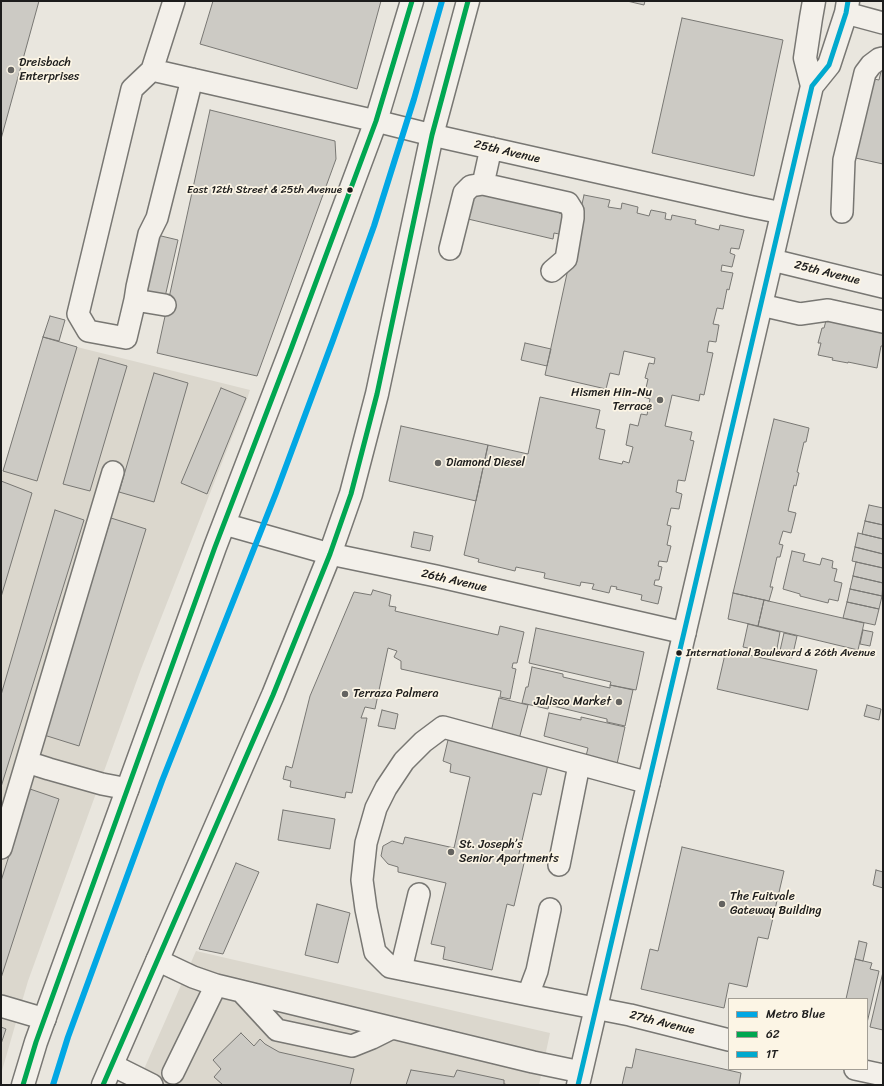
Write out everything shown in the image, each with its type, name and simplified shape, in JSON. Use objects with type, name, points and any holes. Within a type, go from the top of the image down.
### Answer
[{"type":"main road","points":[[23,1085],[36,1042],[224,524],[376,121],[412,1]]},
{"type":"main road","points":[[103,1085],[273,695],[330,554],[351,494],[377,394],[432,135],[468,1]]},
{"type":"main road","points":[[812,86],[805,58],[814,1]]},
{"type":"main road","points":[[579,1079],[685,633],[812,86],[829,65],[847,7]]},
{"type":"street","points":[[174,1],[152,70],[132,89],[78,314],[88,331],[126,338],[136,300],[137,287],[149,234],[157,218],[192,80]]},
{"type":"street","points":[[847,7],[883,23]]},
{"type":"street","points":[[842,212],[844,160],[865,73],[871,65],[883,58]]},
{"type":"street","name":"25th Avenue","points":[[152,70],[432,135],[782,213]]},
{"type":"street","points":[[483,184],[491,148]]},
{"type":"street","points":[[450,249],[464,192],[471,186],[483,184],[568,203],[573,210],[573,218],[566,259],[552,271]]},
{"type":"street","name":"25th Avenue","points":[[772,260],[883,286]]},
{"type":"street","points":[[136,300],[165,305]]},
{"type":"street","points":[[761,305],[800,314],[828,310],[883,322]]},
{"type":"street","points":[[1,848],[113,472]]},
{"type":"street","name":"26th Avenue","points":[[224,524],[330,554],[444,578],[685,633]]},
{"type":"street","name":"27th Avenue","points":[[579,765],[443,727],[423,742],[404,761],[386,788],[376,808],[366,843],[362,880],[366,909],[375,952],[390,967],[630,1015],[728,1040]]},
{"type":"street","points":[[27,762],[94,782],[128,789]]},
{"type":"street","points":[[559,865],[579,765],[649,783]]},
{"type":"street","points":[[401,969],[419,894]]},
{"type":"street","points":[[528,995],[537,971],[550,909]]},
{"type":"street","points":[[157,960],[193,978],[216,985],[533,1062],[579,1079]]},
{"type":"street","points":[[173,1073],[216,985]]},
{"type":"street","points":[[241,991],[277,1030],[352,1046],[392,1028]]},
{"type":"street","points":[[1,1006],[45,1019]]},
{"type":"street","points":[[112,1065],[152,1085]]},
{"type":"street","points":[[859,1070],[883,1075]]},
{"type":"shaded area","points":[[43,337],[77,347],[250,390],[141,669],[28,981],[1,1074],[1,476]]},
{"type":"shaded area","points":[[196,951],[550,1033],[539,1085],[137,1085]]},
{"type":"building","name":"Dreisbach Enterprises","points":[[1,1],[39,1],[1,139]]},
{"type":"building","points":[[213,1],[381,1],[357,89],[200,44]]},
{"type":"building","points":[[627,1],[645,1],[644,5]]},
{"type":"building","points":[[682,18],[783,40],[754,176],[652,153]]},
{"type":"building","points":[[882,67],[883,164],[851,157],[869,78],[879,80]]},
{"type":"building","points":[[210,110],[335,141],[336,159],[257,376],[157,353]]},
{"type":"building","points":[[474,191],[567,214],[564,235],[554,233],[553,239],[468,219]]},
{"type":"building","name":"Hismen Hin-Nu Terrace","points":[[584,195],[610,200],[608,207],[621,209],[622,203],[638,207],[637,213],[649,216],[651,210],[666,213],[665,219],[671,220],[672,215],[696,220],[695,224],[719,230],[720,225],[744,230],[739,249],[731,248],[730,253],[735,255],[732,267],[722,265],[721,271],[733,273],[729,290],[727,289],[723,309],[717,308],[713,324],[719,325],[716,342],[709,341],[707,352],[713,353],[704,395],[700,394],[699,401],[672,395],[665,426],[692,432],[690,440],[694,441],[685,481],[678,480],[676,492],[682,494],[679,509],[671,508],[667,525],[671,526],[667,545],[671,546],[667,562],[659,561],[658,566],[662,567],[659,580],[655,580],[654,585],[662,587],[658,604],[641,600],[642,595],[616,589],[617,587],[611,586],[609,593],[592,589],[594,584],[581,582],[580,586],[544,578],[545,573],[516,567],[515,571],[478,562],[479,559],[464,555],[488,445],[528,454],[540,397],[600,410],[596,428],[605,430],[599,459],[622,464],[623,461],[629,463],[633,447],[626,445],[630,424],[638,426],[641,414],[647,415],[650,399],[644,397],[648,379],[645,378],[649,363],[654,364],[655,358],[624,351],[619,375],[610,373],[606,389],[545,375]]},
{"type":"building","points":[[157,235],[178,240],[165,297],[144,292]]},
{"type":"building","points":[[50,316],[65,320],[59,341],[43,337]]},
{"type":"building","points":[[827,317],[883,327],[883,346],[881,346],[877,368],[832,360],[833,358],[818,355],[821,343],[818,343]]},
{"type":"building","points":[[43,337],[77,347],[37,481],[3,471]]},
{"type":"building","points":[[525,343],[551,349],[547,366],[521,360]]},
{"type":"building","points":[[99,358],[127,366],[90,491],[63,484]]},
{"type":"building","points":[[154,373],[188,383],[154,502],[119,492]]},
{"type":"building","points":[[221,388],[246,398],[207,494],[181,483]]},
{"type":"building","points":[[774,419],[809,428],[797,472],[799,473],[796,486],[794,485],[788,511],[796,513],[791,533],[783,531],[779,544],[783,545],[780,557],[777,557],[770,587],[773,587],[769,601],[733,593]]},
{"type":"building","name":"Diamond Diesel","points":[[401,426],[488,445],[476,501],[389,481]]},
{"type":"building","points":[[1,481],[32,493],[1,597]]},
{"type":"building","points":[[869,505],[883,508],[883,525],[865,521]]},
{"type":"building","points":[[55,510],[84,520],[1,787],[1,695]]},
{"type":"building","points":[[111,518],[146,529],[79,746],[44,735]]},
{"type":"building","points":[[865,521],[883,525],[883,539],[862,534]]},
{"type":"building","points":[[414,532],[433,536],[430,551],[411,547]]},
{"type":"building","points":[[858,533],[883,539],[883,554],[855,547]]},
{"type":"building","points":[[855,547],[883,554],[883,568],[852,561]]},
{"type":"building","points":[[792,551],[805,554],[803,561],[820,565],[822,558],[833,561],[832,568],[837,569],[834,581],[842,583],[838,601],[829,599],[828,603],[800,596],[800,594],[783,589]]},
{"type":"building","points":[[856,562],[883,568],[883,583],[853,576]]},
{"type":"building","points":[[853,576],[883,583],[882,596],[850,589]]},
{"type":"building","points":[[850,589],[882,596],[879,609],[847,602]]},
{"type":"building","name":"Terraza Palmera","points":[[373,590],[391,595],[389,606],[396,607],[395,611],[498,635],[500,626],[524,632],[517,663],[513,663],[512,668],[516,669],[510,699],[500,697],[501,691],[401,669],[401,661],[394,657],[397,651],[388,648],[375,709],[365,707],[361,718],[367,718],[352,793],[346,792],[345,798],[290,787],[291,781],[283,779],[286,766],[292,768],[310,696],[354,592],[371,595]]},
{"type":"building","points":[[733,593],[764,600],[758,626],[728,619]]},
{"type":"building","points":[[764,600],[864,623],[858,650],[758,626]]},
{"type":"building","points":[[847,602],[879,609],[875,625],[843,618]]},
{"type":"building","points":[[748,624],[780,632],[776,654],[743,647]]},
{"type":"building","points":[[536,628],[644,652],[636,690],[610,685],[611,682],[529,663]]},
{"type":"building","points":[[863,630],[873,632],[870,646],[860,644]]},
{"type":"building","points":[[784,633],[797,636],[792,658],[779,655]]},
{"type":"building","points":[[726,650],[817,670],[808,710],[717,689]]},
{"type":"building","points":[[532,667],[563,674],[563,677],[610,688],[610,685],[633,690],[625,726],[607,722],[607,719],[549,705],[548,709],[522,703],[526,687],[528,687]]},
{"type":"building","points":[[499,698],[528,705],[518,743],[490,736]]},
{"type":"building","points":[[867,705],[881,709],[879,720],[864,716]]},
{"type":"building","points":[[382,710],[398,714],[395,729],[378,726]]},
{"type":"building","points":[[549,713],[581,720],[581,717],[625,727],[617,764],[586,756],[588,748],[544,736]]},
{"type":"building","name":"St. Joseph’s Senior Apartments","points":[[458,739],[549,760],[541,795],[533,793],[518,858],[525,859],[514,906],[507,904],[492,970],[443,959],[445,947],[431,944],[446,883],[398,872],[398,867],[388,864],[381,856],[383,846],[392,841],[403,844],[405,837],[454,848],[470,777],[450,772],[451,764],[443,761],[448,740],[457,742]]},
{"type":"building","points":[[30,789],[59,799],[1,978],[1,881]]},
{"type":"building","points":[[283,810],[335,819],[330,849],[278,840]]},
{"type":"building","name":"The Fuitvale Gateway Building","points":[[682,847],[784,871],[768,939],[758,937],[747,987],[729,983],[724,1008],[641,989],[650,949],[658,951]]},
{"type":"building","points":[[236,863],[259,872],[223,954],[199,949]]},
{"type":"building","points":[[876,870],[883,872],[883,888],[873,885]]},
{"type":"building","points":[[317,904],[350,913],[338,963],[305,955]]},
{"type":"building","points":[[859,941],[867,943],[863,961],[855,959]]},
{"type":"building","points":[[855,959],[872,963],[870,969],[879,971],[868,1019],[868,998],[846,998]]},
{"type":"building","points":[[883,972],[883,1030],[870,1027]]},
{"type":"building","points":[[1,1027],[6,1029],[1,1044]]},
{"type":"building","points":[[241,1033],[254,1046],[260,1039],[265,1044],[279,1052],[354,1069],[350,1085],[223,1085],[214,1077],[221,1069],[213,1060]]},
{"type":"building","points":[[636,1049],[741,1073],[739,1085],[622,1085],[626,1067],[632,1068]]},
{"type":"building","points":[[411,1070],[454,1077],[457,1070],[504,1080],[504,1084],[509,1085],[406,1085]]},
{"type":"metro line","name":"Blue","points":[[53,1085],[68,1037],[162,781],[276,493],[374,226],[414,99],[442,1]]},
{"type":"transit line","name":"62","points":[[23,1085],[36,1042],[215,547],[376,121],[412,1]]},
{"type":"transit line","name":"62","points":[[103,1085],[273,695],[330,554],[351,494],[377,394],[432,135],[468,1]]},
{"type":"transit line","name":"1T","points":[[578,1085],[812,86],[829,65],[846,13],[848,1]]},
{"type":"place","name":"Dreisbach Enterprises","points":[[11,70]]},
{"type":"place","name":"East 12th Street & 25th Avenue","points":[[350,190]]},
{"type":"place","name":"Hismen Hin-Nu Terrace","points":[[660,400]]},
{"type":"place","name":"Diamond Diesel","points":[[438,463]]},
{"type":"place","name":"International Boulevard & 26th Avenue","points":[[679,653]]},
{"type":"place","name":"Terraza Palmera","points":[[345,694]]},
{"type":"place","name":"Jalisco Market","points":[[619,702]]},
{"type":"place","name":"St. Joseph’s Senior Apartments","points":[[451,852]]},
{"type":"place","name":"The Fuitvale Gateway Building","points":[[722,904]]}]
